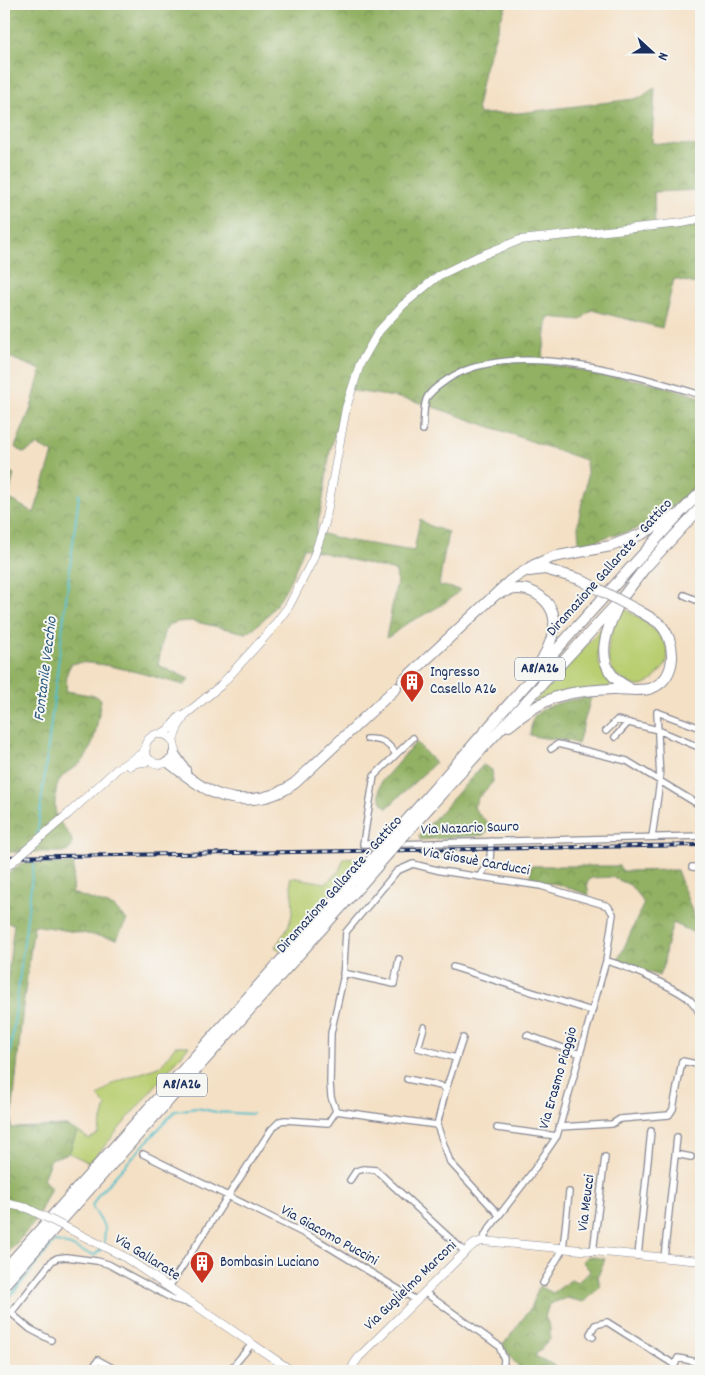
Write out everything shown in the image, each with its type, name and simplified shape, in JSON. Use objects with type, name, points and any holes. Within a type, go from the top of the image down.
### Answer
[{"type":"highway","name":"Diramazione Gallarate - Gattico","points":[[4,1285],[683,510],[701,492]]},
{"type":"highway","name":"Diramazione Gallarate - Gattico","points":[[478,746],[622,598],[644,569],[701,507]]},
{"type":"highway","points":[[171,758],[203,787],[218,794],[234,798],[261,798],[285,790],[511,580],[534,565],[552,557],[611,546],[642,534],[683,510]]},
{"type":"highway","points":[[523,572],[545,569],[579,579],[639,611],[659,624],[668,636],[672,648],[672,658],[671,668],[665,678],[653,688],[639,691],[630,688],[614,678],[606,664],[604,646],[608,626],[622,598]]},
{"type":"highway","points":[[478,746],[499,708],[541,661],[550,643],[554,628],[554,618],[550,609],[543,598],[536,593],[516,589],[495,594]]},
{"type":"highway","points":[[478,746],[551,699],[590,690],[630,688]]},
{"type":"highway","name":"Diramazione Gallarate - Gattico","points":[[4,1270],[356,884]]},
{"type":"street","points":[[4,868],[118,769],[141,754],[146,748],[149,739],[168,730],[183,712],[253,650],[289,606],[313,559],[325,523],[346,408],[360,364],[379,331],[403,305],[438,276],[477,257],[520,240],[682,223],[701,219]]},
{"type":"street","points":[[682,223],[701,224]]},
{"type":"street","points":[[423,430],[426,400],[430,393],[457,373],[490,364],[531,359],[566,363],[630,374],[701,395]]},
{"type":"street","points":[[684,594],[701,602]]},
{"type":"street","points":[[173,740],[186,714],[220,686],[236,667]]},
{"type":"street","points":[[652,837],[660,781],[657,712],[701,728]]},
{"type":"street","points":[[606,731],[617,720],[658,730],[701,748]]},
{"type":"street","points":[[615,736],[628,723]]},
{"type":"street","points":[[146,748],[148,757],[152,761],[160,764],[171,758],[175,745],[173,740],[161,734]]},
{"type":"street","name":"Via Nazario Sauro","points":[[413,738],[374,776],[363,844],[701,836]]},
{"type":"street","points":[[367,739],[382,740],[396,754]]},
{"type":"street","points":[[551,750],[558,744],[627,761],[701,806]]},
{"type":"street","points":[[84,800],[120,771],[136,763],[152,761]]},
{"type":"street","points":[[479,876],[490,860],[491,841]]},
{"type":"street","name":"Via Giosuè Carducci","points":[[336,1111],[331,1097],[330,1084],[331,1033],[343,973],[346,932],[397,871],[413,864],[541,886],[608,906],[613,914],[606,961]]},
{"type":"street","points":[[692,867],[701,868]]},
{"type":"street","points":[[343,973],[394,984],[399,959]]},
{"type":"street","points":[[606,961],[678,991],[690,1000],[698,1010],[701,1018]]},
{"type":"street","name":"Via Erasmo Piaggio","points":[[482,1241],[499,1215],[537,1166],[556,1136],[606,961]]},
{"type":"street","points":[[453,967],[592,1011]]},
{"type":"street","points":[[424,1027],[418,1048],[456,1058]]},
{"type":"street","points":[[527,1035],[580,1054]]},
{"type":"street","points":[[463,1038],[446,1089],[437,1125],[450,1162],[499,1215]]},
{"type":"street","points":[[559,1127],[610,1125],[620,1119],[669,1115],[673,1109],[682,1061],[701,1065]]},
{"type":"street","points":[[407,1079],[441,1086],[446,1089]]},
{"type":"street","points":[[169,1287],[271,1130],[280,1121],[328,1123],[336,1111],[437,1125]]},
{"type":"street","points":[[497,1128],[556,1136]]},
{"type":"street","points":[[638,1256],[651,1131]]},
{"type":"street","points":[[664,1258],[677,1136]]},
{"type":"street","name":"Via Giacomo Puccini","points":[[143,1154],[319,1241],[416,1300]]},
{"type":"street","points":[[675,1154],[691,1157]]},
{"type":"street","name":"Via Meucci","points":[[593,1252],[605,1157]]},
{"type":"street","points":[[350,1180],[356,1171],[364,1169],[376,1170],[465,1252]]},
{"type":"street","points":[[543,1283],[563,1249],[569,1192]]},
{"type":"street","name":"Via Gallarate","points":[[4,1203],[12,1203],[27,1208],[123,1256],[292,1371]]},
{"type":"street","points":[[482,1241],[701,1262]]},
{"type":"street","name":"Via Guglielmo Marconi","points":[[352,1371],[359,1356],[465,1252],[474,1244],[482,1241]]},
{"type":"street","points":[[51,1340],[30,1328],[11,1313],[52,1261],[57,1258],[66,1256],[108,1264],[173,1299],[196,1305]]},
{"type":"street","points":[[424,1292],[500,1346],[504,1359],[503,1371]]},
{"type":"street","points":[[593,1337],[590,1334],[596,1325],[607,1322],[674,1365]]},
{"type":"street","points":[[229,1371],[252,1344]]},
{"type":"street","points":[[672,1371],[678,1358],[701,1363]]},
{"type":"street","points":[[91,1371],[98,1360],[118,1371]]},
{"type":"green space","points":[[4,4],[507,4],[484,71],[477,107],[479,114],[519,113],[634,99],[643,96],[655,87],[652,143],[701,146],[701,190],[654,192],[655,230],[701,226],[701,285],[674,279],[662,328],[591,310],[581,320],[548,317],[542,363],[653,383],[701,397],[701,481],[658,517],[639,528],[579,545],[578,526],[587,477],[585,460],[422,403],[347,390],[330,451],[316,532],[345,540],[414,551],[420,519],[430,526],[448,532],[439,585],[460,590],[441,605],[406,624],[386,638],[397,581],[396,571],[304,548],[282,596],[266,617],[246,633],[191,621],[177,622],[169,625],[164,632],[158,665],[189,679],[184,685],[94,663],[71,664],[67,673],[66,691],[96,696],[101,699],[96,730],[91,746],[81,763],[64,775],[56,791],[56,814],[72,840],[71,848],[66,852],[4,852],[4,694],[6,681],[4,679],[4,469],[14,474],[8,498],[34,513],[53,453],[37,445],[24,453],[15,447],[31,408],[41,370],[9,357],[4,368]]},
{"type":"green space","points":[[623,608],[647,623],[666,645],[668,654],[665,665],[649,683],[641,686],[636,686],[623,680],[610,665],[608,646],[610,636]]},
{"type":"green space","points":[[605,624],[599,642],[599,662],[604,673],[614,686],[531,706]]},
{"type":"green space","points":[[591,697],[578,744],[530,735],[533,719],[542,710],[559,703]]},
{"type":"green space","points":[[416,742],[435,763],[387,808],[380,796],[382,781]]},
{"type":"green space","points":[[483,765],[492,770],[493,782],[478,798],[474,807],[491,828],[483,835],[420,840],[419,836]]},
{"type":"green space","points":[[367,857],[282,951],[275,947],[287,929],[292,914],[290,877],[326,883],[339,871],[344,858]]},
{"type":"green space","points":[[22,863],[74,864],[72,893],[114,907],[127,920],[117,939],[34,925],[23,1006],[11,1128],[66,1126],[77,1131],[69,1153],[51,1159],[43,1179],[51,1188],[35,1222],[4,1257],[4,1006],[14,924],[4,922],[4,877]]},
{"type":"green space","points":[[531,866],[619,866],[623,871],[677,870],[701,936],[673,923],[666,947],[664,963],[659,976],[617,961],[644,903],[630,885],[612,877],[591,878],[587,883],[589,895],[557,884],[530,881]]},
{"type":"green space","points":[[175,1046],[189,1046],[90,1163],[69,1153],[77,1131],[89,1139],[98,1134],[106,1106],[98,1096],[113,1083],[161,1066]]},
{"type":"green space","points":[[589,1256],[605,1259],[598,1276],[600,1286],[583,1302],[567,1298],[549,1304],[545,1317],[550,1327],[550,1339],[535,1356],[566,1371],[523,1371],[503,1345],[531,1308],[539,1286],[553,1293],[571,1280],[577,1283],[590,1271],[582,1261]]},
{"type":"waterway","name":"Fontanile Vecchio","points":[[37,836],[79,494]]},
{"type":"waterway","name":"Fontanile Vecchio","points":[[4,1104],[34,861]]},
{"type":"waterway","points":[[104,1243],[105,1228],[92,1206],[98,1195],[175,1111],[197,1108],[216,1112],[252,1114]]},
{"type":"waterway","points":[[4,1304],[54,1242],[60,1242],[95,1255],[101,1249]]},
{"type":"railway","points":[[4,857],[701,845]]},
{"type":"place","name":"Ingresso Casello A26","points":[[412,703]]},
{"type":"place","name":"Bombasin Luciano","points":[[202,1284]]}]
